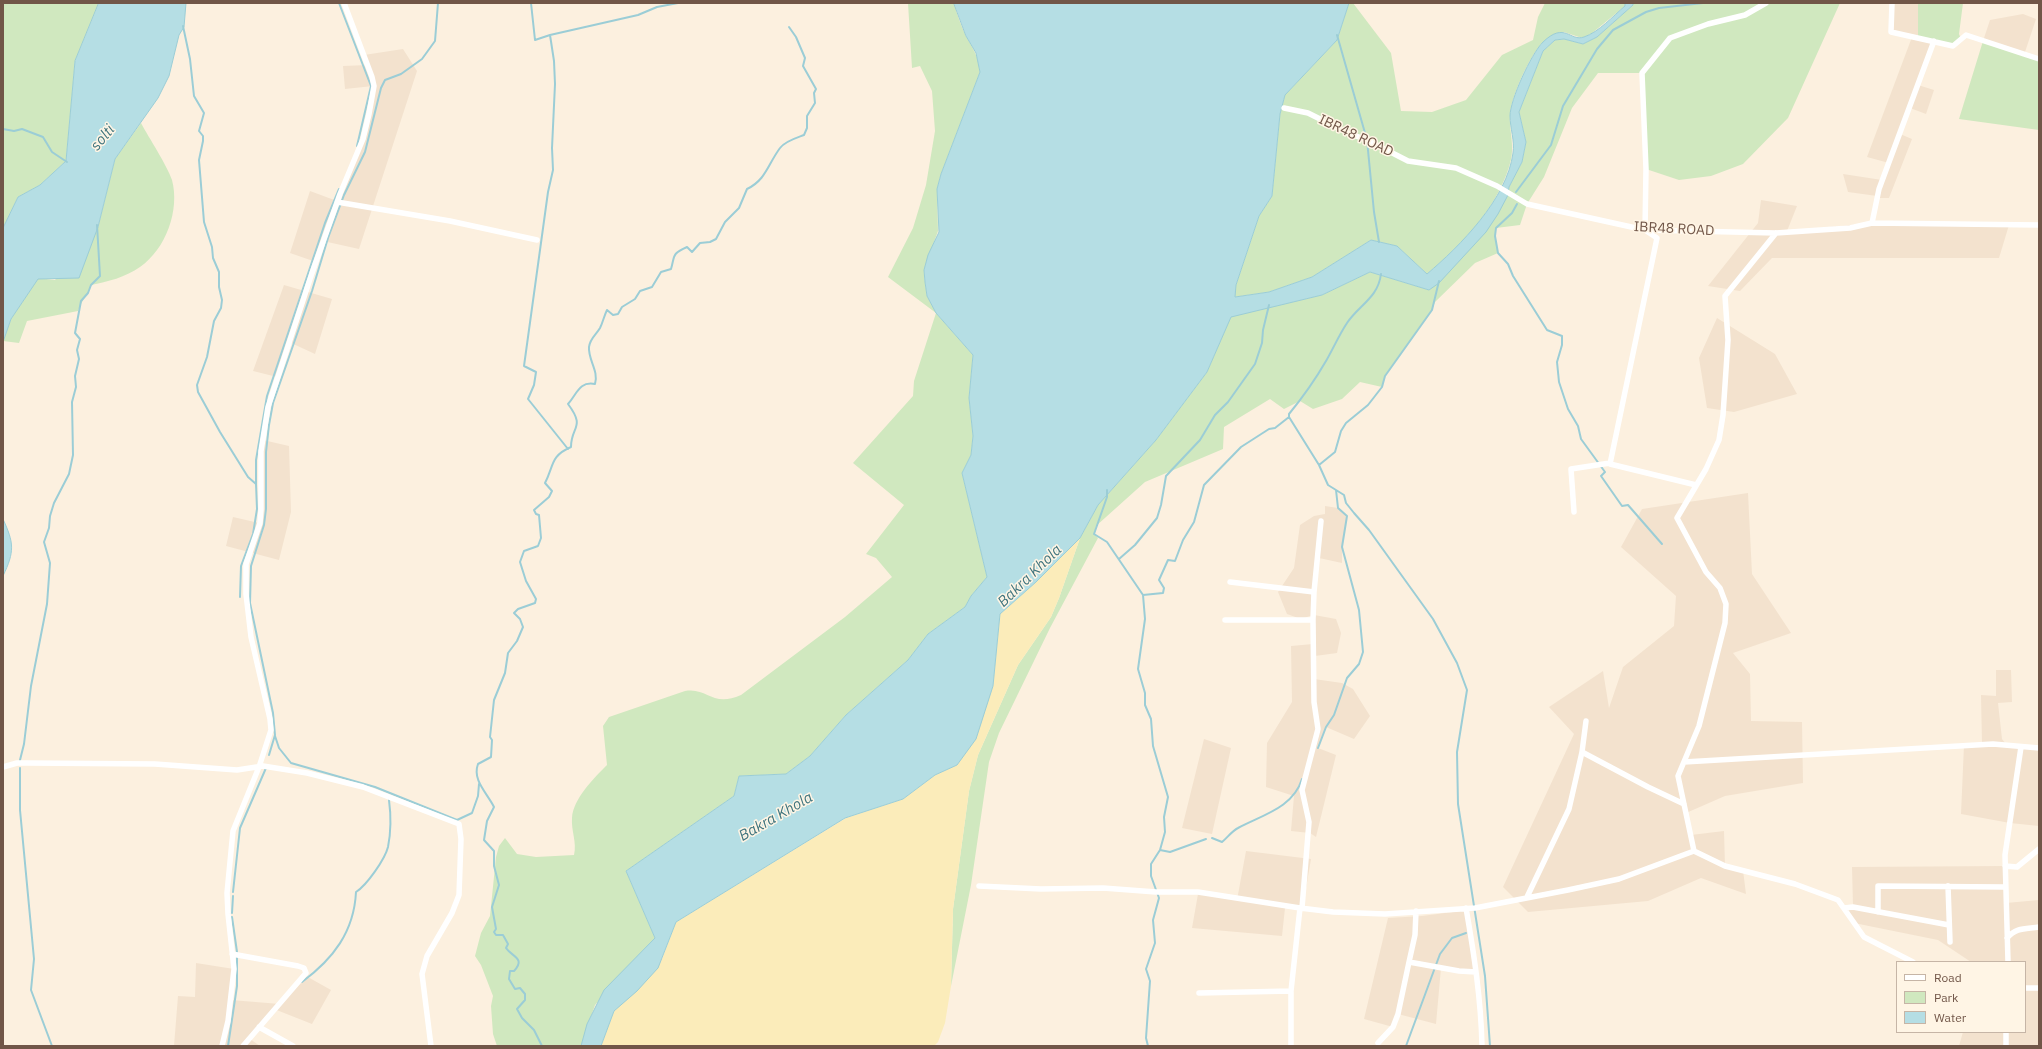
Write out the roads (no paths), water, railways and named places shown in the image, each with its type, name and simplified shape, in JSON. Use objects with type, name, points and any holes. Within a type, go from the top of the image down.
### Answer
[{"type":"street","points":[[222,1046],[228,1021],[234,969],[227,892],[233,831],[259,767],[271,730],[270,719],[251,638],[246,583],[246,564],[260,523],[262,510],[261,451],[268,407],[337,202],[363,139],[374,86],[369,65],[344,3]]},
{"type":"street","points":[[1610,463],[1657,238],[1645,230],[1646,169],[1642,73],[1670,38],[1708,24],[1746,15],[1766,3]]},
{"type":"street","points":[[1892,3],[1891,32],[1953,46],[1966,35],[2039,59]]},
{"type":"street","points":[[1872,223],[1879,190],[1934,42]]},
{"type":"street","name":"IBR48 ROAD","points":[[1284,108],[1308,113],[1348,134],[1367,140],[1408,161],[1456,168],[1499,188],[1527,204],[1645,230],[1776,233],[1850,228],[1872,223],[2039,225]]},
{"type":"street","points":[[337,202],[450,221],[537,240]]},
{"type":"street","points":[[1694,850],[1678,776],[1698,726],[1724,623],[1726,604],[1720,588],[1706,572],[1677,518],[1715,452],[1719,440],[1723,415],[1728,340],[1725,296],[1776,233]]},
{"type":"street","points":[[1574,512],[1571,469],[1610,463],[1696,485]]},
{"type":"street","points":[[1291,1046],[1290,992],[1301,908],[1309,822],[1302,790],[1318,729],[1314,702],[1313,620],[1314,592],[1322,521]]},
{"type":"street","points":[[1230,582],[1314,592]]},
{"type":"street","points":[[1225,620],[1313,620]]},
{"type":"street","points":[[1527,897],[1569,809],[1582,752],[1586,721]]},
{"type":"street","points":[[1684,762],[1987,744],[2005,744],[2039,748]]},
{"type":"street","points":[[2008,961],[2005,855],[2021,747]]},
{"type":"street","points":[[1582,752],[1648,787],[1684,804]]},
{"type":"street","points":[[3,767],[17,763],[155,764],[237,770],[259,767],[306,773],[363,787],[459,824],[461,839],[459,895],[452,913],[427,956],[422,974],[431,1046]]},
{"type":"street","points":[[979,886],[1041,889],[1103,888],[1156,892],[1198,892],[1333,912],[1385,914],[1466,908],[1568,890],[1619,878],[1694,850],[1725,866],[1795,884],[1838,900],[1864,937],[1911,961]]},
{"type":"street","points":[[2005,866],[2017,867],[2039,850]]},
{"type":"street","points":[[1878,912],[1878,886],[2006,887]]},
{"type":"street","points":[[1948,886],[1950,942]]},
{"type":"street","points":[[1844,908],[1853,906],[1949,925]]},
{"type":"street","points":[[1466,908],[1476,972],[1481,1016],[1482,1046]]},
{"type":"street","points":[[1378,1043],[1393,1027],[1398,1014],[1415,935],[1416,911]]},
{"type":"street","points":[[2007,938],[2012,931],[2039,927]]},
{"type":"street","points":[[232,954],[291,965],[306,970],[306,973],[243,1046]]},
{"type":"street","points":[[1408,962],[1459,971],[1476,972]]},
{"type":"street","points":[[2026,988],[2039,988]]},
{"type":"street","points":[[1199,993],[1290,992]]},
{"type":"street","points":[[259,1027],[293,1046]]},
{"type":"street","points":[[2006,1033],[2006,1046]]},
{"type":"water","name":"solti","points":[[99,3],[186,3],[184,27],[179,35],[169,76],[158,98],[115,159],[98,227],[79,278],[38,279],[11,319],[3,342],[3,228],[18,197],[40,185],[66,161],[75,61]]},
{"type":"water","name":"Bakra Khola","points":[[954,3],[1349,3],[1337,40],[1285,95],[1280,114],[1272,196],[1259,216],[1236,285],[1235,297],[1269,292],[1312,277],[1371,240],[1397,246],[1427,274],[1467,236],[1492,204],[1502,187],[1509,170],[1513,153],[1510,116],[1513,99],[1527,66],[1538,48],[1543,42],[1557,33],[1579,38],[1590,35],[1611,19],[1625,6],[1625,3],[1633,3],[1633,5],[1597,37],[1583,44],[1564,39],[1555,40],[1543,51],[1519,112],[1526,142],[1522,162],[1509,187],[1508,195],[1486,232],[1439,283],[1429,290],[1370,272],[1322,295],[1231,317],[1207,372],[1156,440],[1098,505],[1080,538],[1036,582],[1000,614],[993,686],[976,739],[957,765],[935,775],[903,799],[845,818],[676,922],[658,968],[637,991],[614,1011],[601,1046],[581,1046],[587,1024],[604,990],[655,938],[626,871],[734,796],[739,776],[786,774],[810,756],[846,715],[908,660],[928,634],[965,607],[971,596],[987,577],[962,473],[971,455],[973,436],[969,398],[973,355],[936,313],[927,296],[924,270],[928,255],[939,232],[937,189],[941,174],[980,72],[976,53],[966,36]]},
{"type":"water","points":[[3,519],[12,547],[10,560],[3,576]]},
{"type":"waterway","points":[[339,3],[371,86],[357,146]]},
{"type":"waterway","points":[[269,755],[275,735],[273,713],[250,603],[251,566],[264,525],[266,509],[266,452],[273,403],[312,291],[328,238],[344,195],[365,152],[381,88],[385,80],[401,74],[422,59],[435,41],[438,3]]},
{"type":"waterway","points":[[531,3],[535,40],[550,35],[554,61],[555,84],[552,148],[553,170],[548,192],[524,366],[536,372],[534,385],[528,399],[568,449]]},
{"type":"waterway","points":[[550,35],[638,15],[657,7],[678,3]]},
{"type":"waterway","points":[[1516,192],[1551,145],[1563,106],[1597,49],[1613,30],[1646,12],[1659,8],[1703,3]]},
{"type":"waterway","points":[[183,26],[190,59],[194,96],[204,113],[199,131],[203,136],[199,160],[204,222],[212,247],[213,258],[219,272],[219,287],[222,300],[221,308],[214,321],[207,357],[197,385],[198,392],[220,432],[248,477],[256,484],[257,509],[253,534],[241,566],[240,597]]},
{"type":"waterway","points":[[542,1046],[534,1030],[522,1018],[517,1009],[525,1000],[525,994],[520,988],[515,989],[509,979],[510,971],[514,971],[517,967],[519,963],[518,960],[506,948],[508,944],[503,935],[496,935],[494,932],[496,929],[492,907],[499,885],[494,866],[494,851],[484,840],[487,821],[494,807],[481,786],[477,776],[478,764],[491,757],[492,740],[490,737],[494,700],[505,673],[508,653],[517,641],[523,627],[520,619],[514,613],[518,609],[535,603],[536,599],[526,581],[520,562],[524,551],[538,546],[541,538],[539,515],[536,514],[534,510],[549,497],[552,491],[545,483],[556,458],[564,450],[571,447],[577,423],[576,418],[568,404],[582,386],[585,384],[595,384],[596,375],[590,356],[589,347],[592,339],[600,328],[607,310],[613,315],[618,314],[622,307],[635,299],[640,291],[652,287],[661,272],[671,269],[674,256],[678,252],[687,247],[692,252],[700,243],[710,242],[716,239],[725,222],[739,208],[747,189],[763,176],[780,148],[788,142],[804,135],[807,128],[807,116],[815,103],[814,93],[816,89],[803,66],[805,58],[796,37],[789,27]]},
{"type":"waterway","points":[[1337,35],[1367,140],[1374,212],[1379,242]]},
{"type":"waterway","points":[[3,129],[14,131],[22,129],[43,137],[52,152],[67,162]]},
{"type":"waterway","points":[[256,484],[256,460],[267,396],[325,223],[339,189]]},
{"type":"waterway","points":[[1517,204],[1512,213],[1496,228],[1495,236],[1498,253],[1508,264],[1513,276],[1547,330],[1562,336],[1562,345],[1557,362],[1559,382],[1568,409],[1578,426],[1581,439],[1605,472],[1601,476],[1622,506],[1628,505],[1662,544]]},
{"type":"waterway","points":[[20,760],[24,744],[31,686],[47,604],[50,563],[44,542],[49,528],[50,516],[54,503],[69,474],[73,455],[72,402],[76,387],[75,376],[79,359],[77,350],[80,339],[75,333],[81,301],[88,293],[91,285],[100,276],[97,225]]},
{"type":"waterway","points":[[1381,274],[1376,289],[1347,323],[1322,368],[1289,414],[1289,417],[1319,465],[1328,485],[1344,495],[1346,503],[1369,530],[1433,619],[1457,663],[1467,690],[1457,752],[1458,804],[1485,976],[1490,1046]]},
{"type":"waterway","points":[[1319,465],[1335,452],[1341,431],[1346,423],[1368,405],[1382,387],[1385,376],[1432,310],[1439,281]]},
{"type":"waterway","points":[[1119,559],[1135,545],[1157,518],[1166,476],[1200,440],[1215,415],[1228,402],[1255,364],[1262,343],[1263,330],[1269,305]]},
{"type":"waterway","points":[[1143,595],[1163,593],[1164,588],[1159,580],[1168,560],[1175,561],[1183,540],[1194,522],[1204,485],[1241,447],[1269,429],[1275,428],[1289,417]]},
{"type":"waterway","points":[[1107,490],[1107,497],[1094,534],[1107,542],[1143,595],[1145,619],[1138,669],[1145,693],[1145,705],[1151,719],[1153,746],[1168,797],[1164,817],[1165,832],[1160,850],[1151,864],[1151,876],[1159,898],[1153,920],[1155,943],[1146,969],[1150,981],[1146,1038],[1148,1046]]},
{"type":"waterway","points":[[1318,748],[1326,727],[1334,715],[1347,678],[1359,664],[1363,652],[1359,610],[1342,547],[1347,516],[1338,508],[1336,490]]},
{"type":"waterway","points":[[275,736],[279,748],[291,763],[375,787],[457,820],[472,813],[478,796],[479,784]]},
{"type":"waterway","points":[[20,768],[20,810],[34,959],[31,990],[52,1046]]},
{"type":"waterway","points":[[233,892],[240,828],[266,768]]},
{"type":"waterway","points":[[1212,838],[1222,842],[1236,829],[1276,810],[1292,797],[1298,789],[1302,779]]},
{"type":"waterway","points":[[302,982],[323,964],[340,943],[351,920],[356,892],[370,878],[386,852],[390,829],[389,800]]},
{"type":"waterway","points":[[1160,850],[1170,852],[1206,839]]},
{"type":"waterway","points":[[232,913],[233,896]]},
{"type":"waterway","points":[[232,917],[237,952]]},
{"type":"waterway","points":[[1406,1046],[1440,954],[1452,938],[1466,933]]},
{"type":"waterway","points":[[228,1046],[237,986],[237,957]]}]
